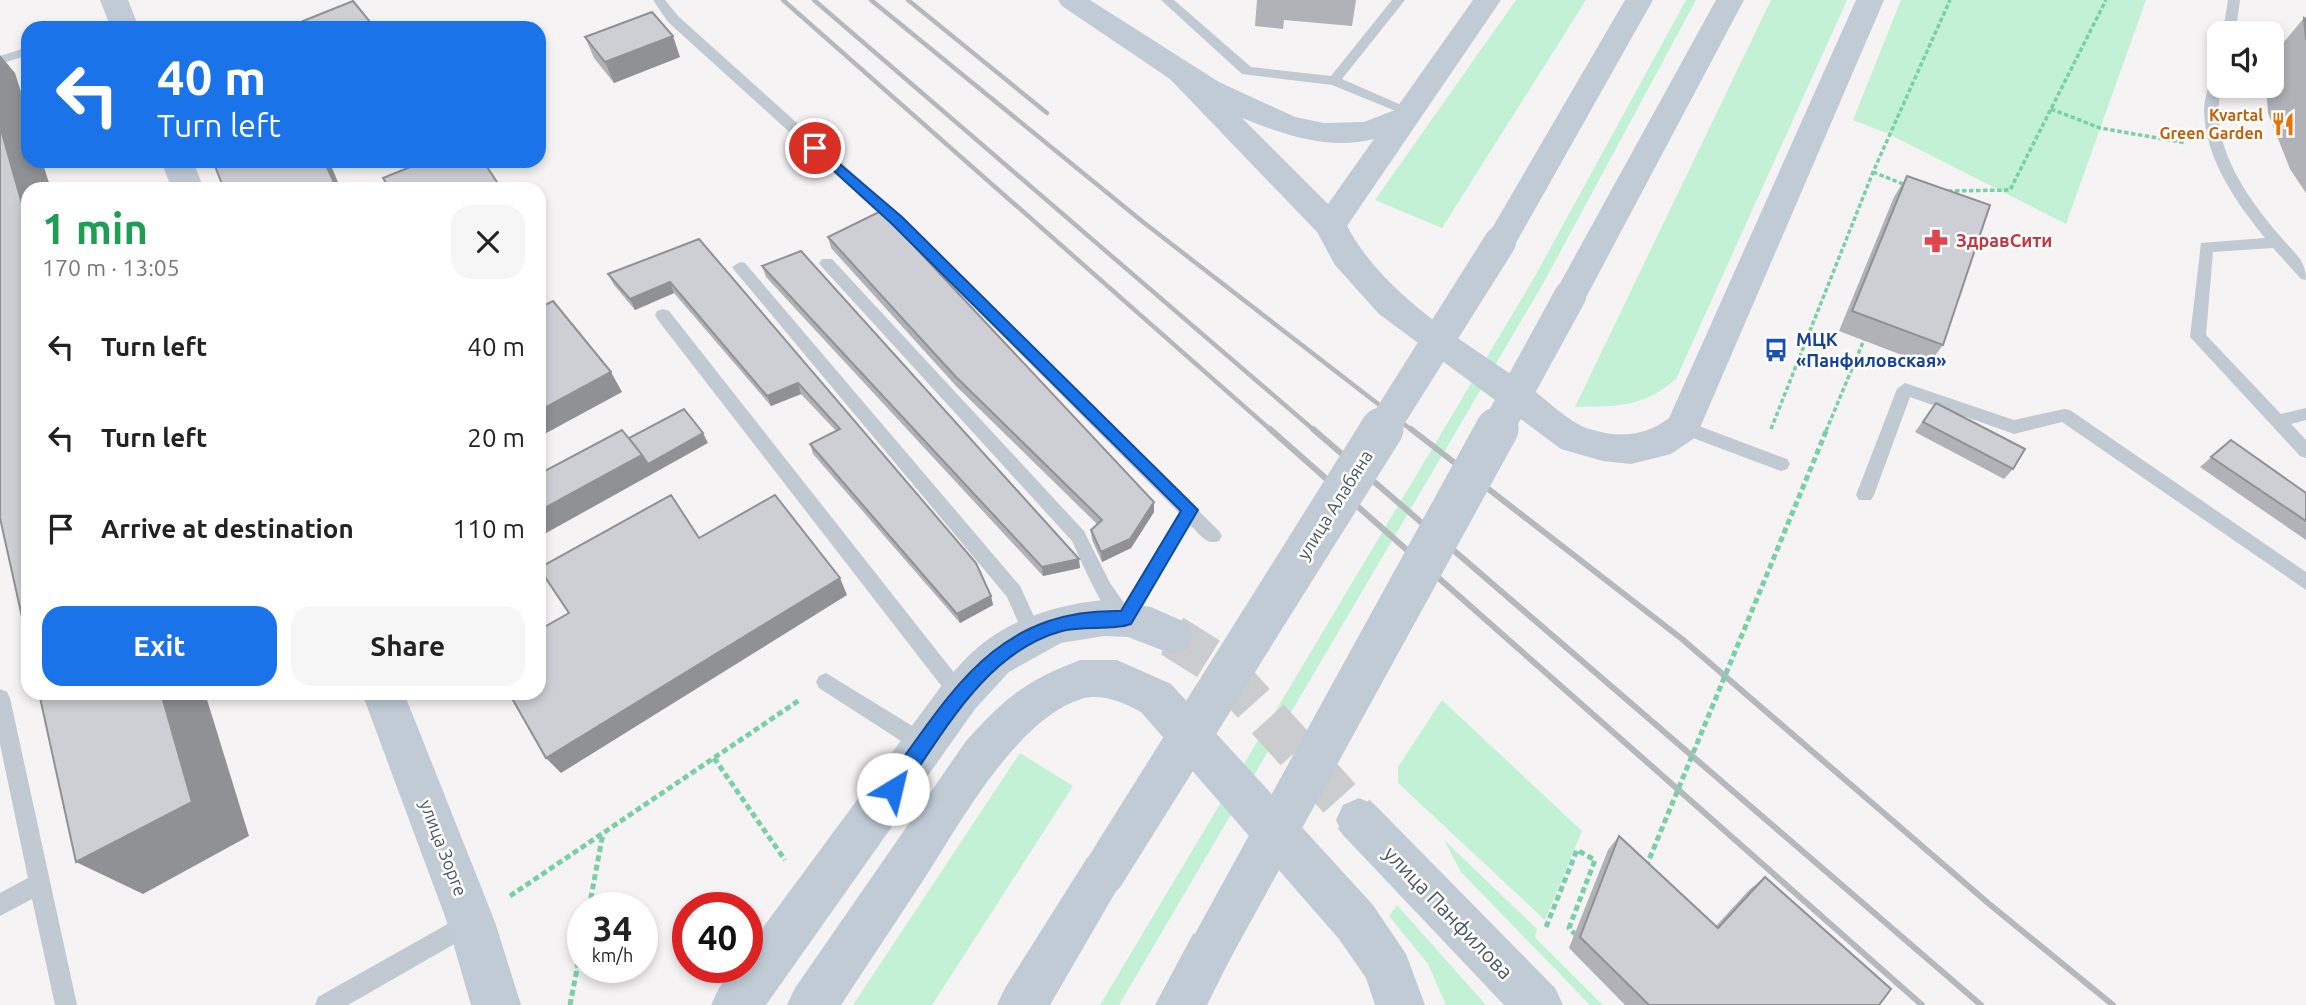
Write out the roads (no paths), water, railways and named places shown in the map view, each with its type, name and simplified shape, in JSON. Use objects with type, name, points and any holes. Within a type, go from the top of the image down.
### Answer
[{"type":"street","points":[[1072,0],[1182,76],[1263,114],[1327,134],[1358,134],[1406,114]]},
{"type":"street","points":[[1330,225],[1487,0]]},
{"type":"street","name":"улица Алабяна","points":[[1022,1005],[1500,242],[1639,0]]},
{"type":"street","points":[[1180,1005],[1731,0]]},
{"type":"street","points":[[1182,76],[1330,225],[1347,257],[1391,305],[1574,439],[1608,449],[1645,450],[1669,441],[1683,427],[1870,0]]},
{"type":"street","points":[[736,1005],[960,695],[992,661],[1033,634],[1063,623],[1097,618],[1153,628]]},
{"type":"street","points":[[812,1005],[974,763],[1006,724],[1038,698],[1070,684],[1094,679],[1119,679],[1140,686],[1156,698],[1356,922],[1385,963],[1397,988],[1401,1005]]},
{"type":"street","name":"улица Зорге","points":[[386,700],[471,922],[496,1005]]},
{"type":"street","name":"улица Панфилова","points":[[1359,820],[1538,1005]]},
{"type":"lane","points":[[659,0],[673,19],[897,221],[1190,510],[1213,536]]},
{"type":"lane","points":[[1167,0],[1247,71],[1334,81],[1406,114]]},
{"type":"lane","points":[[1334,81],[1399,0]]},
{"type":"lane","points":[[2233,21],[2234,0]]},
{"type":"lane","points":[[2284,46],[2306,52]]},
{"type":"lane","points":[[0,60],[21,53]]},
{"type":"lane","points":[[2214,98],[2211,110],[2218,149],[2225,168],[2276,243],[2306,275]]},
{"type":"lane","points":[[2276,243],[2206,247],[2198,337],[2306,451]]},
{"type":"lane","points":[[827,263],[1078,536],[1104,589],[1153,628],[1190,510]]},
{"type":"lane","points":[[740,267],[1014,592],[1033,634]]},
{"type":"lane","points":[[663,315],[960,695]]},
{"type":"lane","points":[[1865,495],[1905,389],[2014,427],[2064,415],[2306,582]]},
{"type":"lane","points":[[2277,421],[2306,414]]},
{"type":"lane","points":[[1683,427],[1781,464]]},
{"type":"lane","points":[[826,682],[925,745]]},
{"type":"lane","points":[[0,698],[66,1005]]},
{"type":"lane","points":[[0,905],[41,882]]},
{"type":"lane","points":[[327,1005],[471,922]]},
{"type":"tunnel","points":[[1172,636],[1220,666],[1359,820]]},
{"type":"railway","points":[[783,0],[1272,431]]},
{"type":"railway","points":[[814,0],[1315,431]]},
{"type":"railway","points":[[871,0],[1143,222],[1413,431]]},
{"type":"railway","points":[[908,0],[1047,113]]},
{"type":"railway","points":[[1270,429],[1922,1005]]},
{"type":"railway","points":[[1313,429],[1981,1005]]},
{"type":"railway","points":[[1411,429],[1682,639],[1988,903],[2113,1005]]},
{"type":"place","name":"Kvartal Green Garden","points":[[2283,124]]},
{"type":"place","name":"ЗдравСити","points":[[1936,241]]},
{"type":"place","name":"МЦК «Панфиловская»","points":[[1776,350]]}]
